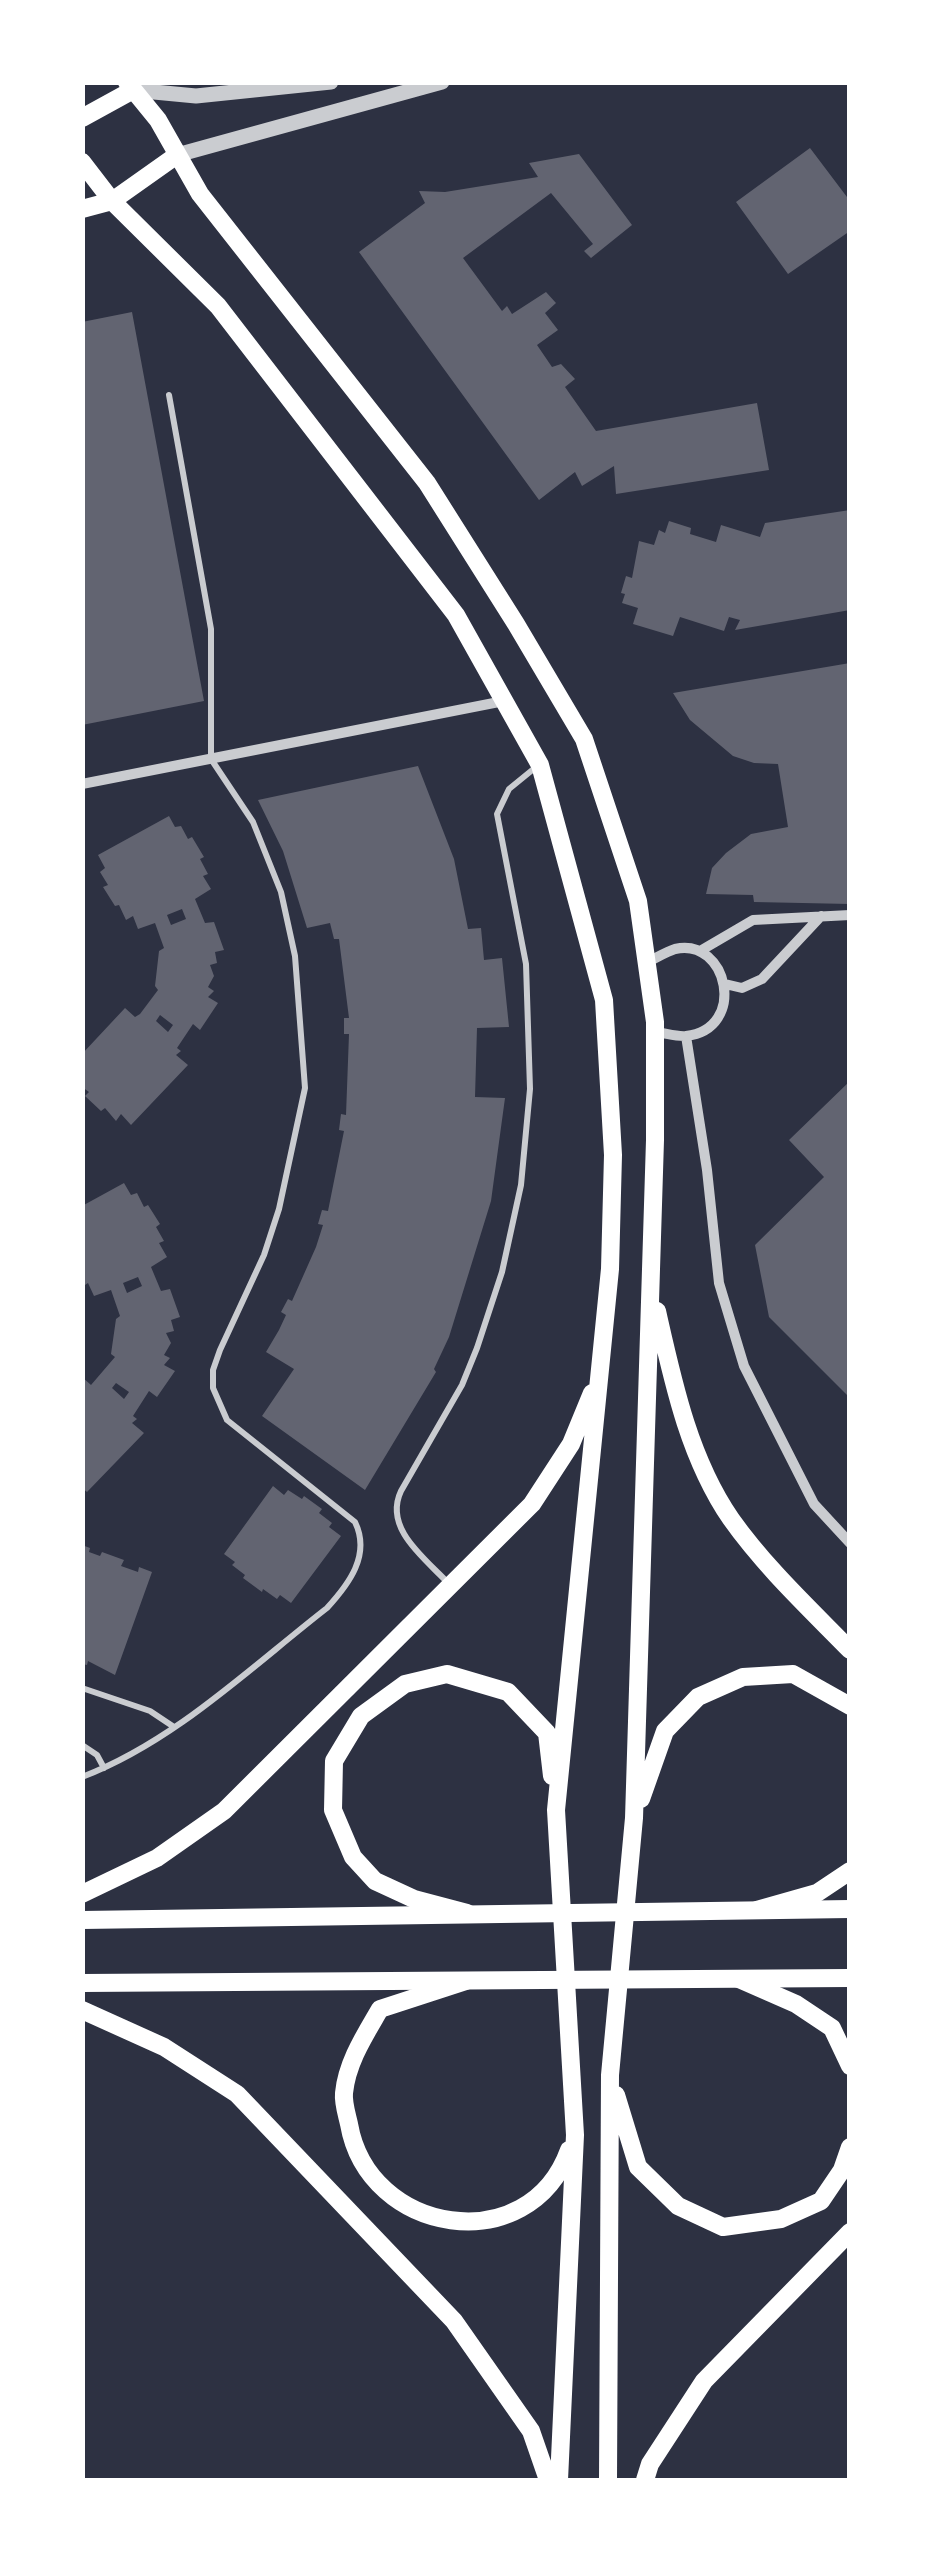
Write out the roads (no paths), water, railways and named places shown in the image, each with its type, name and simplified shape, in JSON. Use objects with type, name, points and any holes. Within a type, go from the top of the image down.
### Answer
[{"type":"main road","points":[[82,118],[130,86],[158,120],[200,194],[427,483],[584,739],[638,901],[655,1032],[634,1818],[610,2075],[608,2480]]},
{"type":"main road","points":[[82,209],[112,201],[177,155]]},
{"type":"main road","points":[[82,162],[112,201],[218,306],[456,615],[540,765],[604,1000],[613,1155],[610,1269],[556,1810]]},
{"type":"main road","points":[[82,1894],[157,1858],[224,1810],[532,1504],[571,1444],[596,1381],[610,1269]]},
{"type":"main road","points":[[650,1283],[692,1444],[730,1517],[770,1568],[850,1650]]},
{"type":"main road","points":[[467,1913],[414,1899],[375,1881],[352,1857],[333,1810],[334,1761],[361,1716],[405,1684],[448,1674],[508,1692],[547,1733],[556,1810],[574,2136],[559,2480]]},
{"type":"main road","points":[[634,1818],[665,1731],[698,1697],[744,1677],[792,1674],[850,1706]]},
{"type":"main road","points":[[758,1910],[817,1893],[850,1871]]},
{"type":"main road","points":[[82,1920],[850,1909]]},
{"type":"main road","points":[[82,1983],[850,1978]]},
{"type":"main road","points":[[739,1979],[796,2004],[832,2028],[850,2066]]},
{"type":"main road","points":[[466,1981],[380,2009],[356,2050],[344,2095],[351,2138],[371,2179],[409,2209],[455,2222],[501,2220],[538,2196],[564,2166],[574,2136]]},
{"type":"main road","points":[[82,2010],[164,2047],[237,2094],[454,2321],[531,2432],[548,2480]]},
{"type":"main road","points":[[610,2075],[638,2167],[678,2206],[722,2227],[781,2219],[820,2201],[842,2170],[850,2146]]},
{"type":"main road","points":[[644,2480],[650,2464],[704,2381],[850,2232]]},
{"type":"street","points":[[130,86],[196,96],[331,82]]},
{"type":"street","points":[[177,155],[442,82]]},
{"type":"street","points":[[82,784],[504,701]]},
{"type":"street","points":[[700,952],[753,920],[850,915]]},
{"type":"street","points":[[725,984],[742,988],[762,979],[822,916]]},
{"type":"street","points":[[647,962],[678,948],[700,952],[718,967],[725,984],[726,1003],[712,1026],[686,1036],[655,1032]]},
{"type":"street","points":[[686,1036],[707,1170],[719,1283],[744,1366],[814,1504],[850,1543]]},
{"type":"lane","points":[[82,1777],[174,1727],[327,1608],[348,1583],[361,1554],[356,1522],[227,1420],[213,1388],[220,1350],[264,1255],[279,1208],[305,1088],[295,956],[281,892],[253,822],[211,759],[211,629],[169,395]]},
{"type":"lane","points":[[450,1585],[403,1533],[396,1508],[401,1491],[462,1386],[490,1310],[512,1233],[527,1138],[531,1041],[526,964],[497,814],[510,789],[540,765]]},
{"type":"lane","points":[[82,1688],[150,1711],[174,1727]]},
{"type":"lane","points":[[82,1745],[104,1768]]}]
